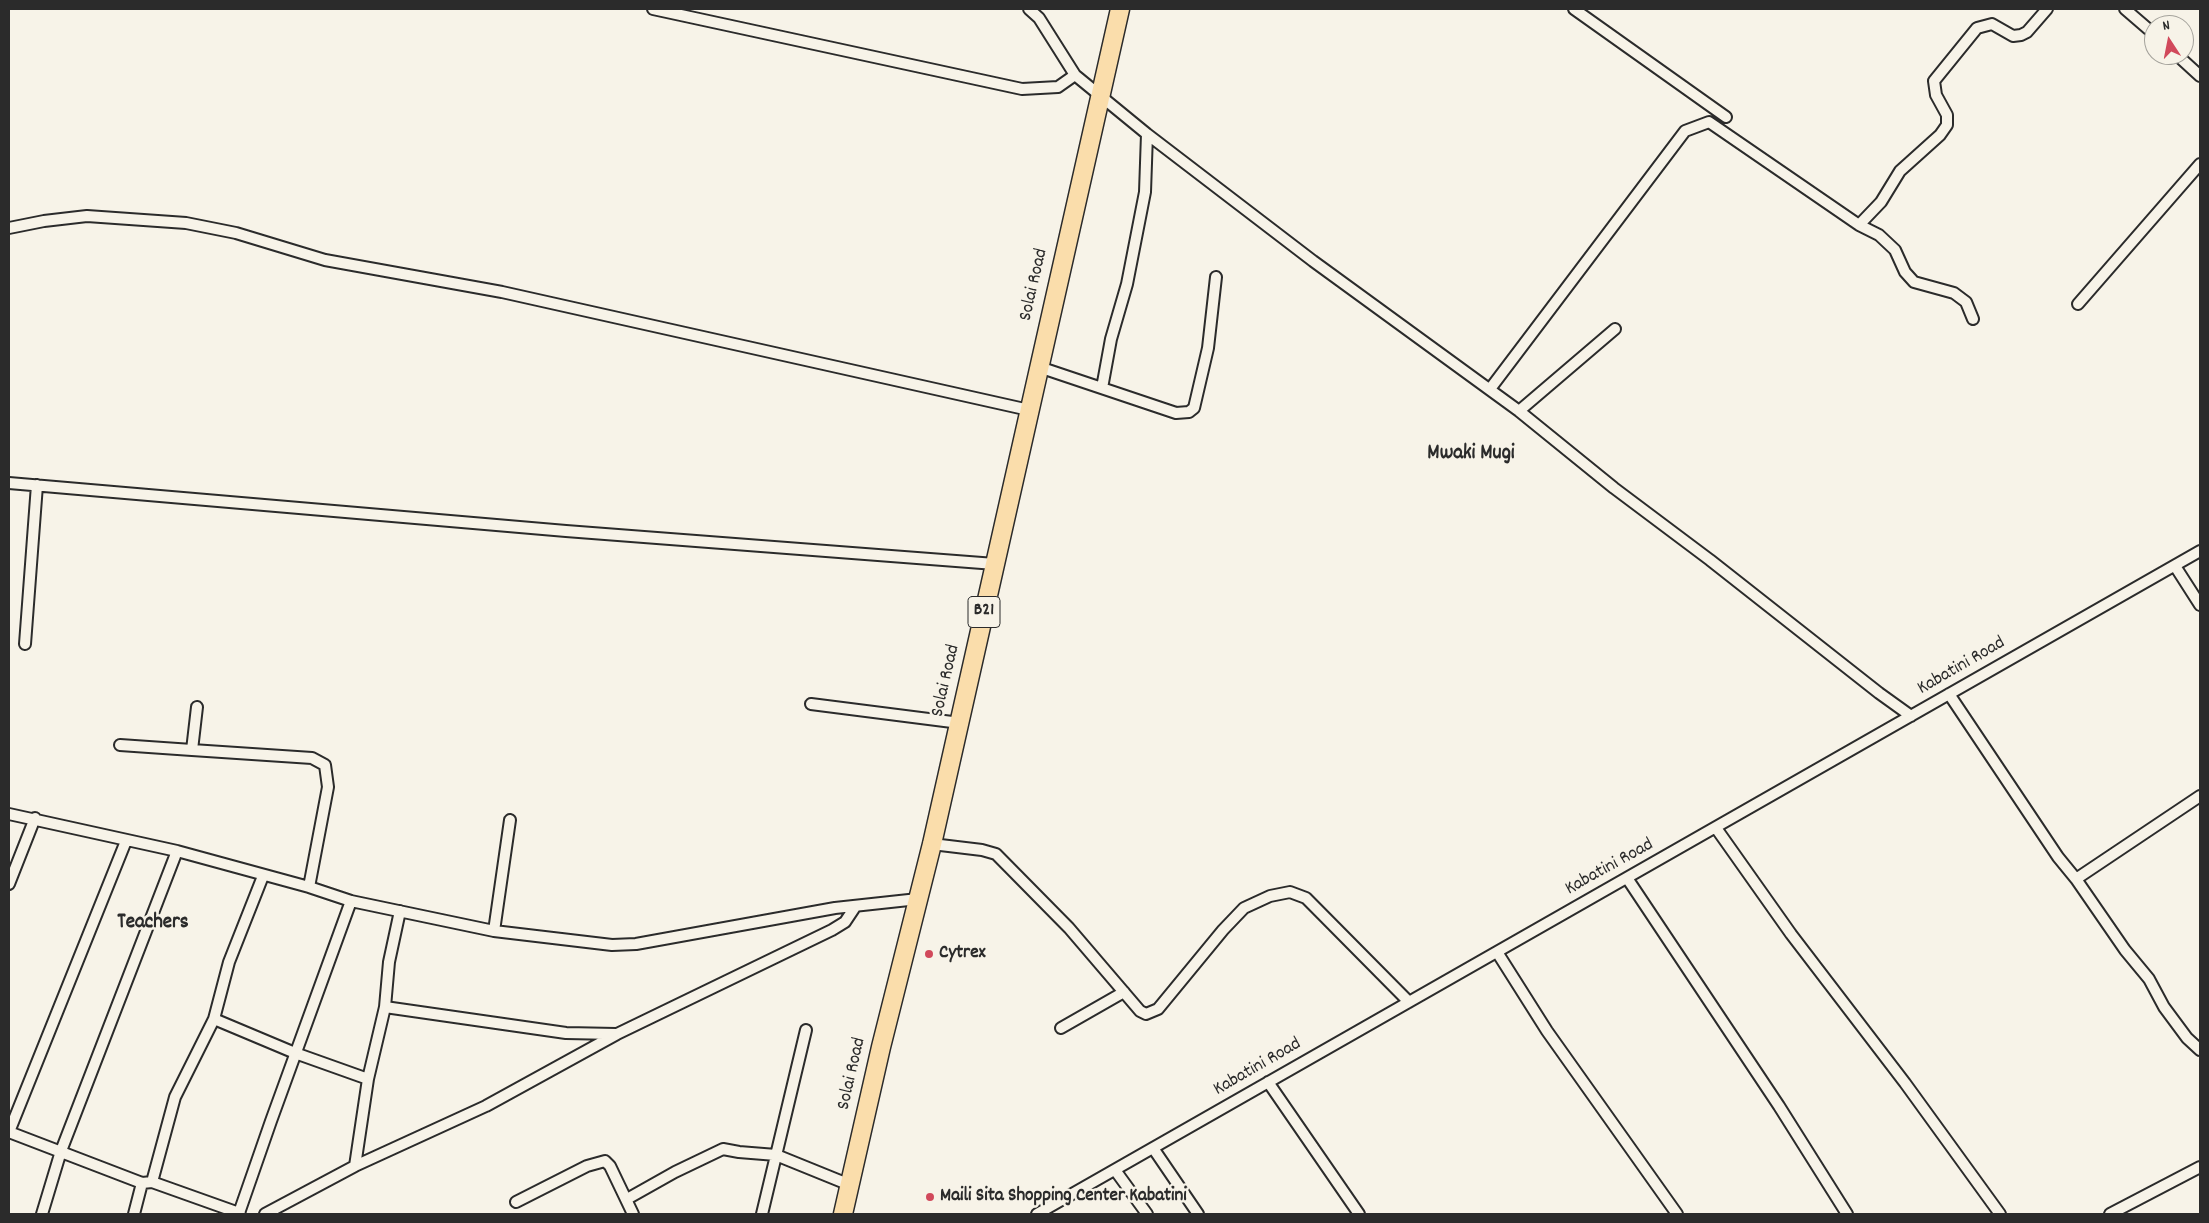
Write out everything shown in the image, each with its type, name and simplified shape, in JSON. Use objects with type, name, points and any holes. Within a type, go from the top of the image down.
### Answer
[{"type":"highway","name":"Solai Road","points":[[843,1214],[881,1047],[960,723],[1120,9]]},
{"type":"street","points":[[653,9],[1022,89],[1058,87],[1075,75]]},
{"type":"street","points":[[1028,9],[1044,25],[1075,75],[1147,134],[1313,261],[1519,411],[1614,488],[1710,560],[1879,693],[1912,716]]},
{"type":"street","points":[[1574,9],[1726,117]]},
{"type":"street","points":[[1859,225],[1881,202],[1900,171],[1940,135],[1947,125],[1947,115],[1936,95],[1934,81],[1977,28],[1992,24],[2013,36],[2021,35],[2027,32],[2048,9]]},
{"type":"street","points":[[2125,9],[2144,25]]},
{"type":"street","points":[[2188,65],[2200,76]]},
{"type":"street","points":[[1490,389],[1685,131],[1710,122],[1859,225],[1880,235],[1895,250],[1905,272],[1914,282],[1954,292],[1966,302],[1973,319]]},
{"type":"street","points":[[1102,388],[1111,339],[1127,284],[1145,192],[1147,134]]},
{"type":"street","points":[[2078,304],[2200,164]]},
{"type":"street","points":[[9,228],[44,220],[87,216],[186,222],[236,233],[325,260],[502,292],[1029,410]]},
{"type":"street","points":[[1039,367],[1176,413],[1189,412],[1194,408],[1208,348],[1216,277]]},
{"type":"street","points":[[1519,411],[1615,329]]},
{"type":"street","points":[[9,483],[566,531],[995,564]]},
{"type":"street","points":[[25,644],[37,485]]},
{"type":"street","name":"Kabatini Road","points":[[1039,1214],[2200,551]]},
{"type":"street","points":[[2175,566],[2200,605]]},
{"type":"street","points":[[1949,694],[2058,857],[2076,879],[2125,950],[2149,979],[2164,1007],[2187,1038],[2200,1050]]},
{"type":"street","points":[[811,704],[960,723]]},
{"type":"street","points":[[192,750],[197,707]]},
{"type":"street","points":[[120,745],[312,758],[325,765],[328,787],[309,886]]},
{"type":"street","points":[[2076,879],[2200,796]]},
{"type":"street","points":[[9,814],[35,818],[177,852],[263,876],[309,886],[352,901],[494,931],[595,943],[636,944],[753,922],[918,899]]},
{"type":"street","points":[[9,884],[35,818]]},
{"type":"street","points":[[494,931],[510,820]]},
{"type":"street","points":[[1716,828],[1791,934],[1905,1083],[2000,1214]]},
{"type":"street","points":[[126,841],[9,1132],[147,1183],[240,1214],[295,1053],[352,901]]},
{"type":"street","points":[[932,844],[982,850],[996,854],[1069,928],[1140,1011],[1146,1014],[1158,1009],[1223,930],[1244,908],[1270,896],[1290,892],[1306,898],[1409,1002]]},
{"type":"street","points":[[42,1214],[61,1152],[177,852]]},
{"type":"street","points":[[134,1214],[147,1183],[175,1097],[214,1020],[229,962],[263,876]]},
{"type":"street","points":[[1626,878],[1780,1106],[1847,1214]]},
{"type":"street","points":[[265,1214],[356,1166],[486,1106],[617,1034],[832,930],[845,922],[855,907]]},
{"type":"street","points":[[356,1166],[368,1079],[385,1007],[390,962],[400,911]]},
{"type":"street","points":[[1497,952],[1547,1032],[1677,1214]]},
{"type":"street","points":[[1060,1028],[1124,992]]},
{"type":"street","points":[[385,1007],[566,1033],[617,1034]]},
{"type":"street","points":[[214,1020],[295,1053],[368,1079]]},
{"type":"street","points":[[762,1214],[806,1030]]},
{"type":"street","points":[[1268,1082],[1359,1214]]},
{"type":"street","points":[[1153,1148],[1198,1214]]},
{"type":"street","points":[[627,1199],[675,1172],[723,1149],[776,1154],[850,1185]]},
{"type":"street","points":[[516,1202],[587,1166],[602,1161],[610,1166],[633,1214]]},
{"type":"street","points":[[2111,1214],[2200,1167]]},
{"type":"street","points":[[1115,1170],[1147,1214]]},
{"type":"place","name":"Cytrex","points":[[929,954]]},
{"type":"place","name":"Maili Sita Shopping Center Kabatini","points":[[930,1197]]},
{"type":"district","name":"Mwaki Mugi","points":[[1471,455]]},
{"type":"district","name":"Teachers","points":[[153,924]]}]
